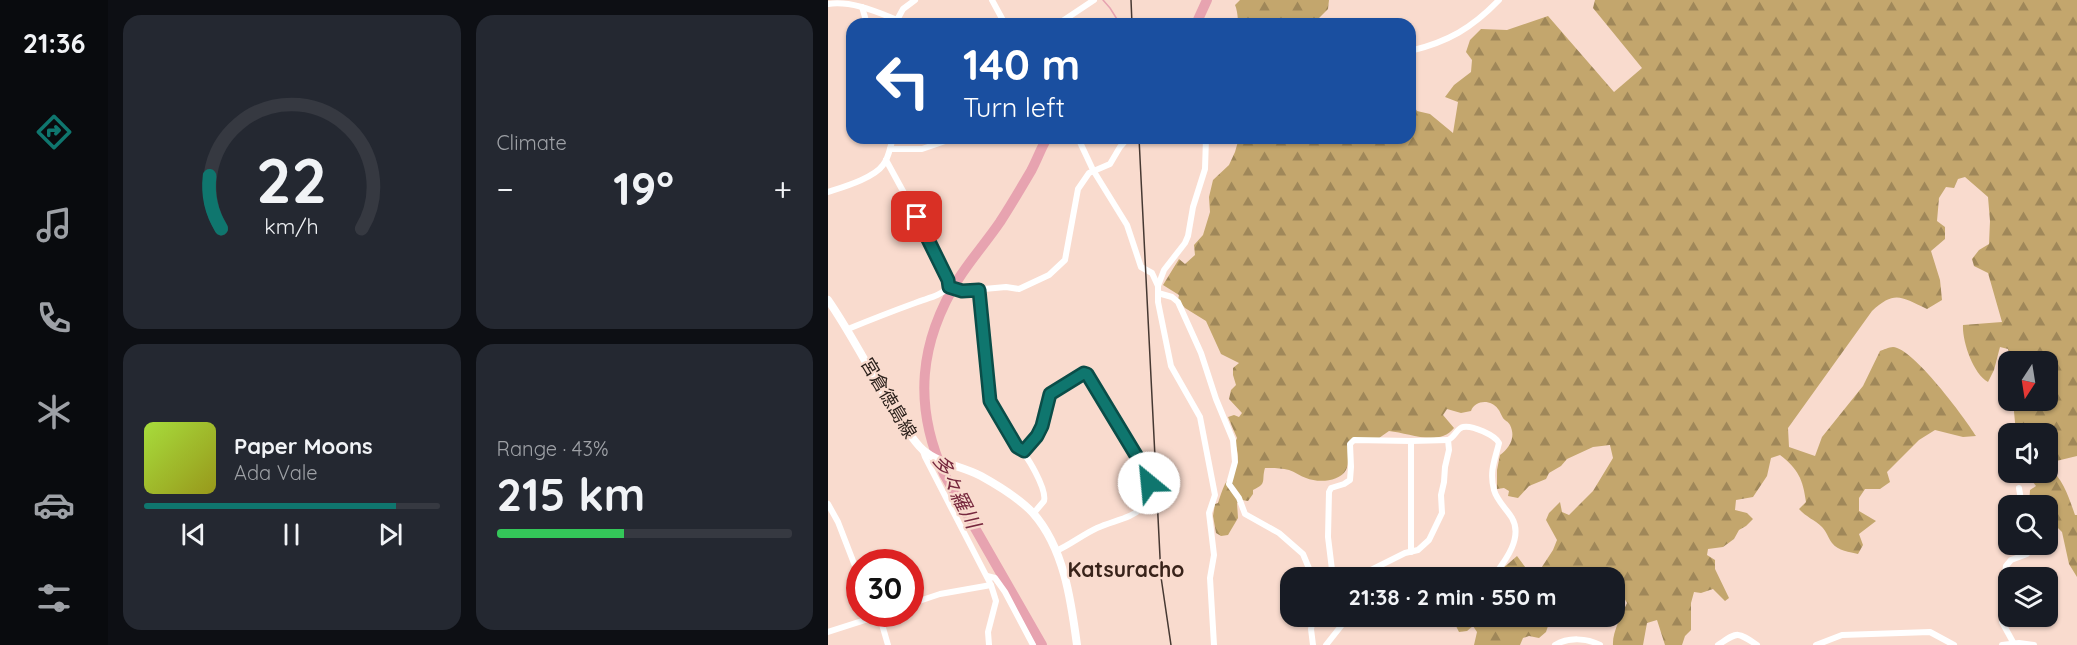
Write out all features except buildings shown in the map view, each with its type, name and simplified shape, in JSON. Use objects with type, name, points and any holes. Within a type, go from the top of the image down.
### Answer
[{"type":"main road","name":"宮倉徳島線","points":[[828,300],[848,329],[892,407],[926,453],[945,463],[978,474],[1022,503],[1033,514],[1056,552],[1065,577],[1077,645]]},
{"type":"street","points":[[898,18],[903,9],[915,0]]},
{"type":"street","points":[[992,0],[1002,18]]},
{"type":"street","points":[[1067,18],[1094,0]]},
{"type":"street","points":[[1416,49],[1437,44],[1475,24],[1499,0]]},
{"type":"street","points":[[828,4],[840,2],[860,4],[892,18]]},
{"type":"street","points":[[828,192],[875,173],[883,166],[891,144]]},
{"type":"street","points":[[890,148],[922,149],[937,144]]},
{"type":"street","points":[[1080,144],[1093,171],[1127,225],[1141,267],[1152,273],[1158,290],[1178,302],[1201,353],[1215,399],[1233,440],[1235,462],[1229,484],[1239,498],[1242,509],[1245,514],[1279,533],[1295,546],[1303,554],[1308,567]]},
{"type":"street","points":[[848,329],[952,289],[979,290],[1006,287],[1019,289],[1049,275],[1065,260],[1078,189],[1089,173],[1110,164],[1122,144]]},
{"type":"street","points":[[1206,144],[1205,169],[1193,207],[1188,236],[1164,270],[1158,290],[1158,302],[1171,366],[1200,417],[1215,495],[1209,513],[1214,555],[1210,578],[1214,645]]},
{"type":"street","points":[[886,160],[927,235],[952,289]]},
{"type":"street","points":[[1152,273],[1164,270]]},
{"type":"street","points":[[979,290],[990,401],[1017,447],[1024,451],[1045,497],[1043,504],[1033,514]]},
{"type":"street","points":[[1024,451],[1042,426],[1050,394],[1084,373],[1087,374],[1148,475],[1147,499],[1134,515],[1098,527],[1056,552]]},
{"type":"street","points":[[1332,567],[1328,537],[1329,492],[1330,488],[1350,480],[1351,441],[1448,440],[1459,429],[1465,427],[1493,435],[1498,440],[1492,469],[1494,488],[1499,502],[1512,518],[1515,531],[1510,554],[1500,567]]},
{"type":"street","points":[[1378,567],[1427,543],[1443,513],[1441,495],[1444,467],[1449,450],[1448,440]]},
{"type":"street","points":[[1410,552],[1411,441]]},
{"type":"street","points":[[926,453],[925,458],[984,567],[991,585],[996,601],[988,632],[988,645]]},
{"type":"street","points":[[2019,488],[2020,495]]},
{"type":"street","points":[[828,504],[848,549]]},
{"type":"street","points":[[2014,644],[2002,622],[2003,588],[2006,566],[2011,560],[2024,555]]},
{"type":"street","points":[[987,576],[995,578],[1005,592],[1033,645]]},
{"type":"street","points":[[924,599],[940,594],[991,585]]},
{"type":"street","points":[[828,632],[846,626]]},
{"type":"street","points":[[884,627],[888,645]]},
{"type":"street","points":[[1311,627],[1313,645]]},
{"type":"street","points":[[1326,645],[1340,627]]},
{"type":"street","points":[[1816,645],[1842,635],[1930,632],[1954,645]]},
{"type":"street","points":[[1718,645],[1735,634],[1742,635],[1757,645]]},
{"type":"street","points":[[1555,645],[1563,640],[1588,639],[1600,645]]},
{"type":"street","points":[[2002,645],[2034,645]]},
{"type":"green space","points":[[1240,0],[1329,0],[1328,9],[1319,18],[1238,18],[1235,5]]},
{"type":"green space","points":[[1595,0],[2077,0],[2077,456],[2058,461],[2058,423],[2015,423],[2014,411],[2058,411],[2058,351],[2008,351],[2000,347],[1988,382],[1973,365],[1964,340],[1963,325],[2002,322],[1988,273],[1974,266],[1972,259],[1979,250],[1989,244],[1988,197],[1965,177],[1958,179],[1954,188],[1946,187],[1939,198],[1937,221],[1945,227],[1945,239],[1931,251],[1940,280],[1942,300],[1927,309],[1911,301],[1898,298],[1880,304],[1872,311],[1788,428],[1789,447],[1815,456],[1822,437],[1863,386],[1880,351],[1893,347],[1902,350],[1925,371],[1976,436],[1963,437],[1935,430],[1919,440],[1887,472],[1890,482],[1880,489],[1865,489],[1859,498],[1859,511],[1876,521],[1859,534],[1863,545],[1858,554],[1837,548],[1822,527],[1799,509],[1806,502],[1799,475],[1780,455],[1771,458],[1767,476],[1753,497],[1736,500],[1735,510],[1747,513],[1753,519],[1723,547],[1708,549],[1707,555],[1715,560],[1715,569],[1729,598],[1725,601],[1713,589],[1701,593],[1694,592],[1691,603],[1691,630],[1685,636],[1682,645],[1665,645],[1657,620],[1647,623],[1643,645],[1613,645],[1617,627],[1625,627],[1627,603],[1625,600],[1625,567],[1542,567],[1557,540],[1546,520],[1549,513],[1560,502],[1562,512],[1569,515],[1593,491],[1613,458],[1610,445],[1593,447],[1567,459],[1561,466],[1549,473],[1546,479],[1529,486],[1518,498],[1508,496],[1509,491],[1504,488],[1497,489],[1497,470],[1500,455],[1511,442],[1512,429],[1498,409],[1487,402],[1479,403],[1471,411],[1461,413],[1447,409],[1443,415],[1454,428],[1448,434],[1440,437],[1423,437],[1389,431],[1379,438],[1349,442],[1346,470],[1333,479],[1316,481],[1289,470],[1265,468],[1262,483],[1253,490],[1248,501],[1242,500],[1237,503],[1238,518],[1228,535],[1221,536],[1216,533],[1213,516],[1215,504],[1218,503],[1224,486],[1238,461],[1235,443],[1237,438],[1228,417],[1234,415],[1239,417],[1242,413],[1229,399],[1231,390],[1236,385],[1233,368],[1239,363],[1221,354],[1206,321],[1185,308],[1178,300],[1179,295],[1163,285],[1179,259],[1185,264],[1195,255],[1194,245],[1203,235],[1210,212],[1209,197],[1213,180],[1229,165],[1237,144],[1416,144],[1416,109],[1430,114],[1453,133],[1458,102],[1445,97],[1454,85],[1471,72],[1472,60],[1466,52],[1470,40],[1481,29],[1507,30],[1548,16],[1614,92],[1642,68],[1593,8]]},
{"type":"green space","points":[[2058,478],[2068,495],[2075,515],[2077,515],[2077,577],[2069,564],[2062,532],[2058,528],[2058,495],[2030,495],[2030,490],[2036,486],[2034,483],[2058,483]]},
{"type":"green space","points":[[1517,556],[1525,567],[1504,567]]},
{"type":"green space","points":[[1456,627],[1472,627],[1467,631],[1459,632]]},
{"type":"green space","points":[[1474,627],[1548,627],[1539,638],[1529,636],[1523,638],[1520,645],[1474,645],[1477,632]]},
{"type":"waterway","points":[[1103,0],[1116,18]]},
{"type":"waterway","name":"多々羅川","points":[[1199,18],[1207,0]]},
{"type":"waterway","name":"多々羅川","points":[[1042,645],[944,474],[928,423],[925,374],[935,326],[946,302],[959,278],[1008,209],[1044,144]]},
{"type":"railway","points":[[1131,0],[1132,18]]},
{"type":"railway","points":[[1139,144],[1161,577],[1171,645]]},
{"type":"district","name":"Katsuracho","points":[[1126,569]]},
{"type":"route","points":[[917,217],[948,280],[949,287],[957,291],[979,290],[988,370],[988,393],[990,401],[1017,447],[1024,451],[1037,436],[1042,426],[1050,394],[1084,373],[1087,374],[1148,475],[1149,483]]}]
